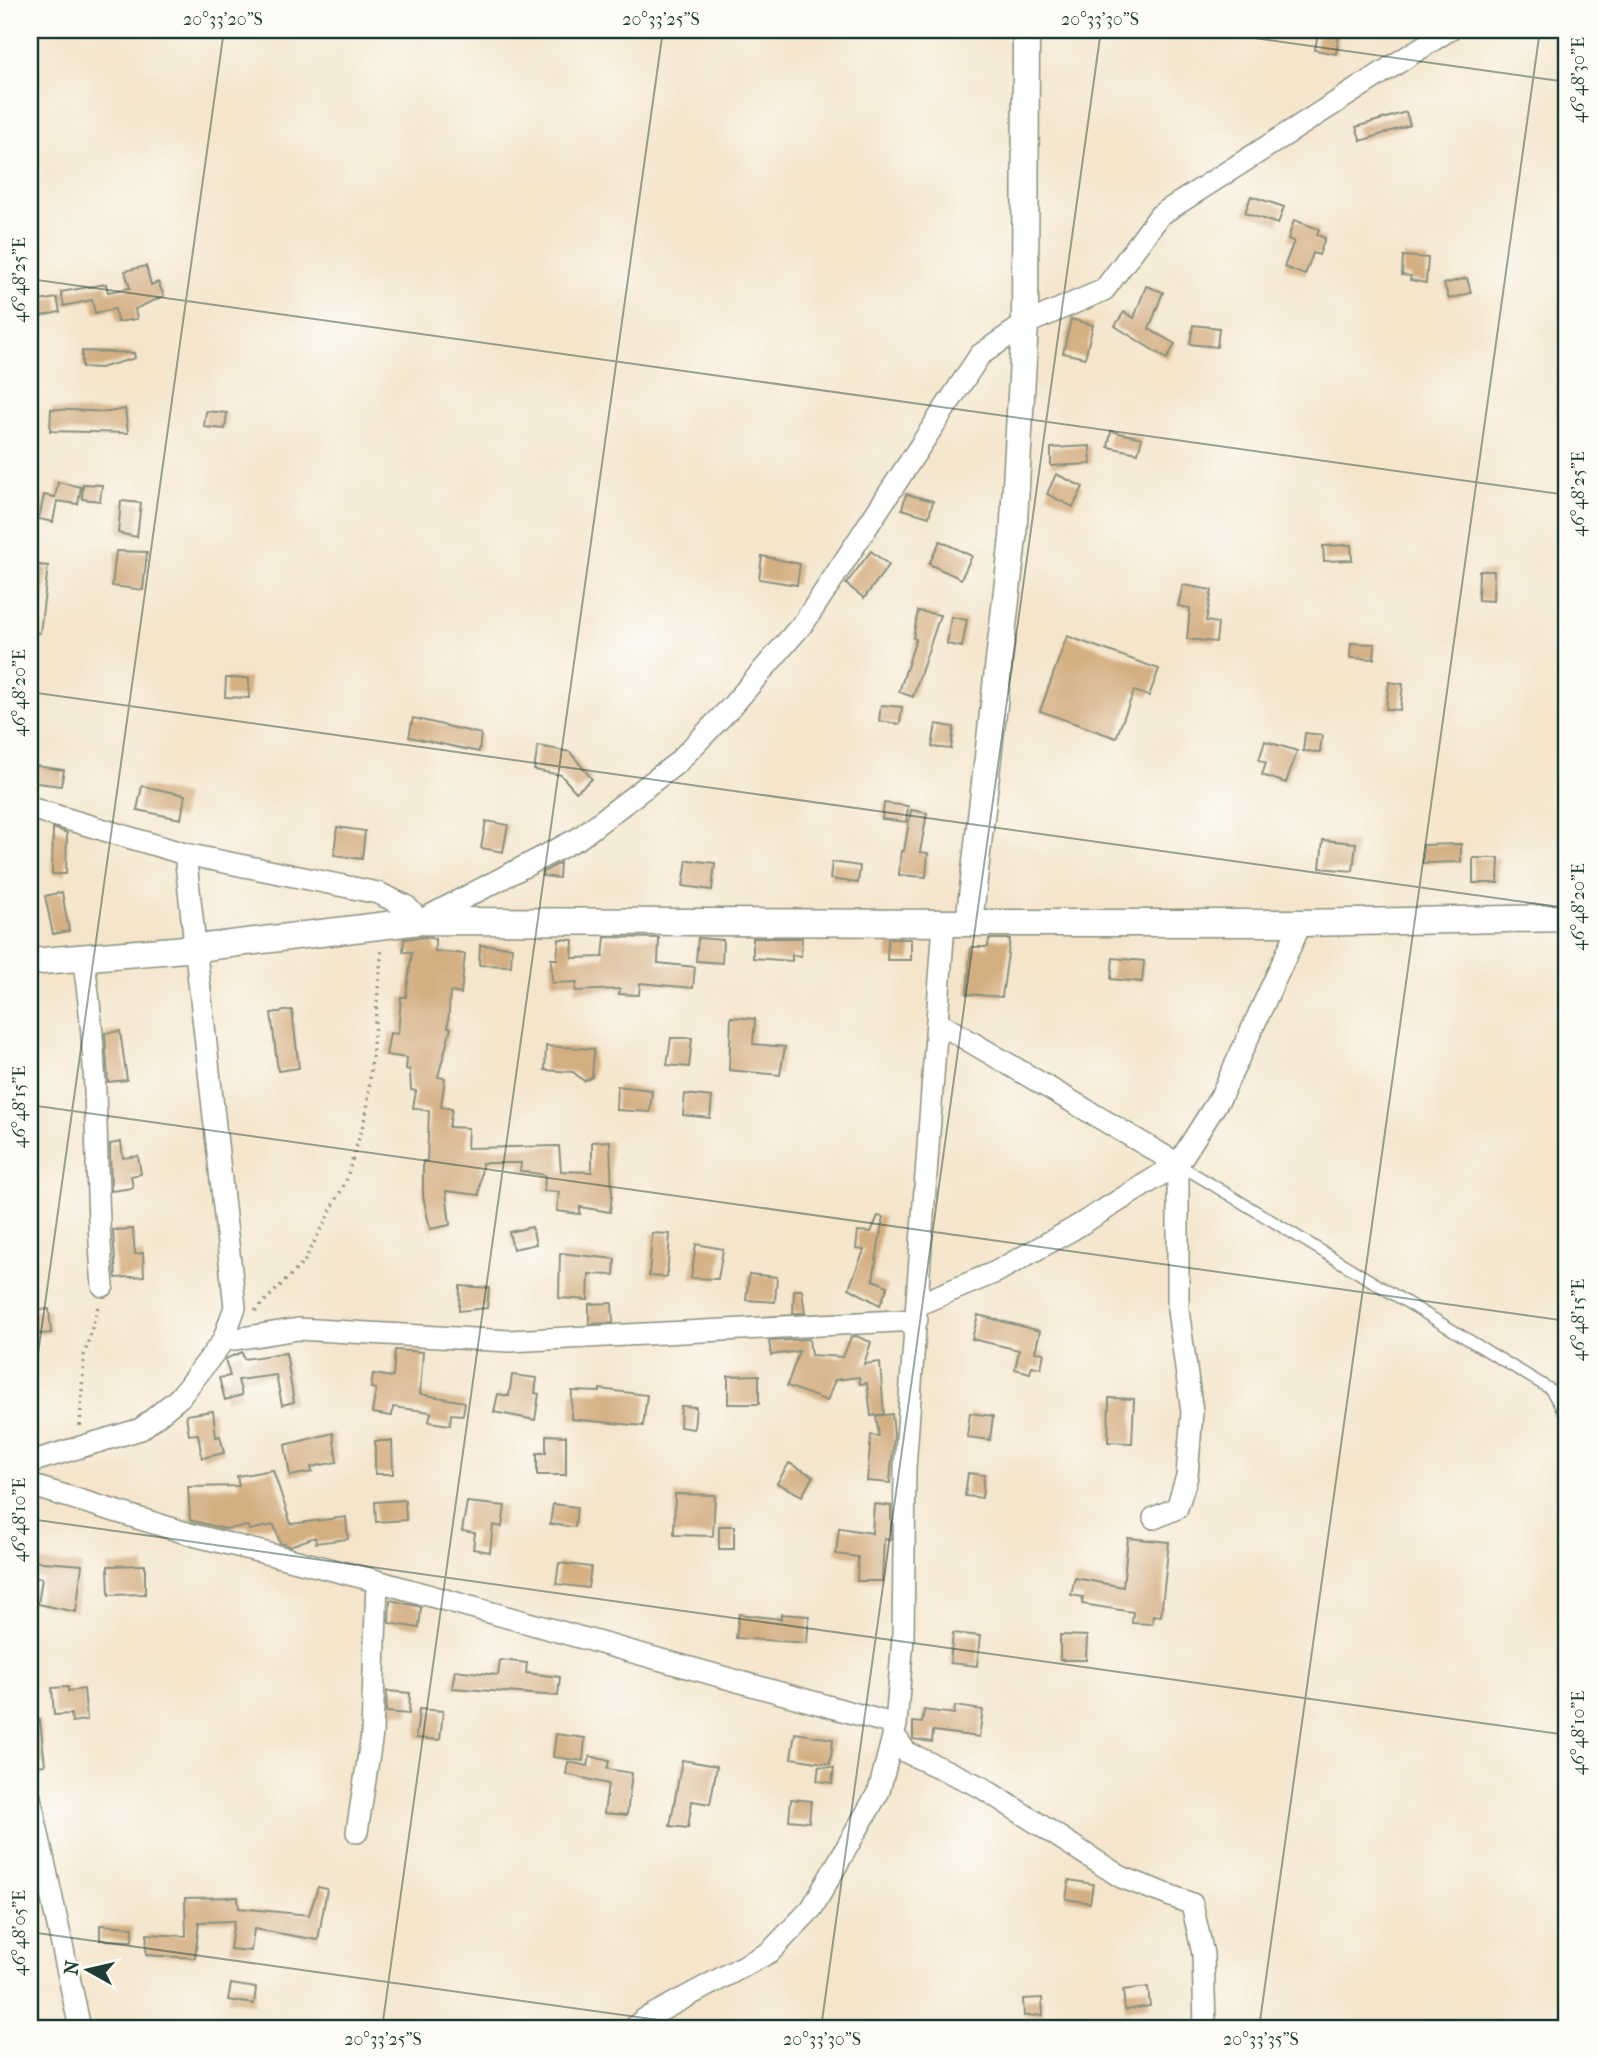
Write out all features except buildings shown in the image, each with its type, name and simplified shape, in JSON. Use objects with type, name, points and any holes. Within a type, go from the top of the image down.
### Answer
[{"type":"street","points":[[635,2028],[643,2020],[770,1952],[812,1908],[879,1791],[895,1730],[904,1638],[905,1468],[937,1022],[957,923],[1013,538],[1025,324],[1026,30]]},
{"type":"street","points":[[420,921],[579,838],[677,763],[732,706],[805,621],[980,355],[1025,324],[1104,290],[1160,215],[1449,30]]},
{"type":"street","points":[[30,807],[185,854],[378,893],[406,906],[420,921]]},
{"type":"street","points":[[30,1462],[141,1429],[180,1396],[223,1342],[235,1307],[185,854]]},
{"type":"street","points":[[30,962],[197,948],[420,921],[1301,923],[1567,918]]},
{"type":"street","points":[[223,1342],[298,1329],[509,1341],[918,1312],[1073,1230],[1178,1164],[1221,1096],[1301,923]]},
{"type":"street","points":[[83,958],[94,1041],[98,1227],[103,1286]]},
{"type":"street","points":[[937,1022],[1178,1164]]},
{"type":"street","points":[[1154,1518],[1177,1508],[1187,1476],[1192,1412],[1178,1310],[1178,1164]]},
{"type":"street","points":[[30,1485],[193,1535],[377,1581],[895,1730],[906,1752],[981,1787],[1121,1877],[1192,1904],[1203,1954],[1205,2028]]},
{"type":"street","points":[[357,1832],[372,1734],[377,1581]]},
{"type":"street","points":[[30,1797],[80,2028]]},
{"type":"lane","points":[[1178,1164],[1550,1389],[1567,1417]]},
{"type":"path","points":[[249,1317],[304,1262],[346,1181],[368,1111],[384,924]]},
{"type":"path","points":[[79,1449],[84,1356],[103,1286]]}]
